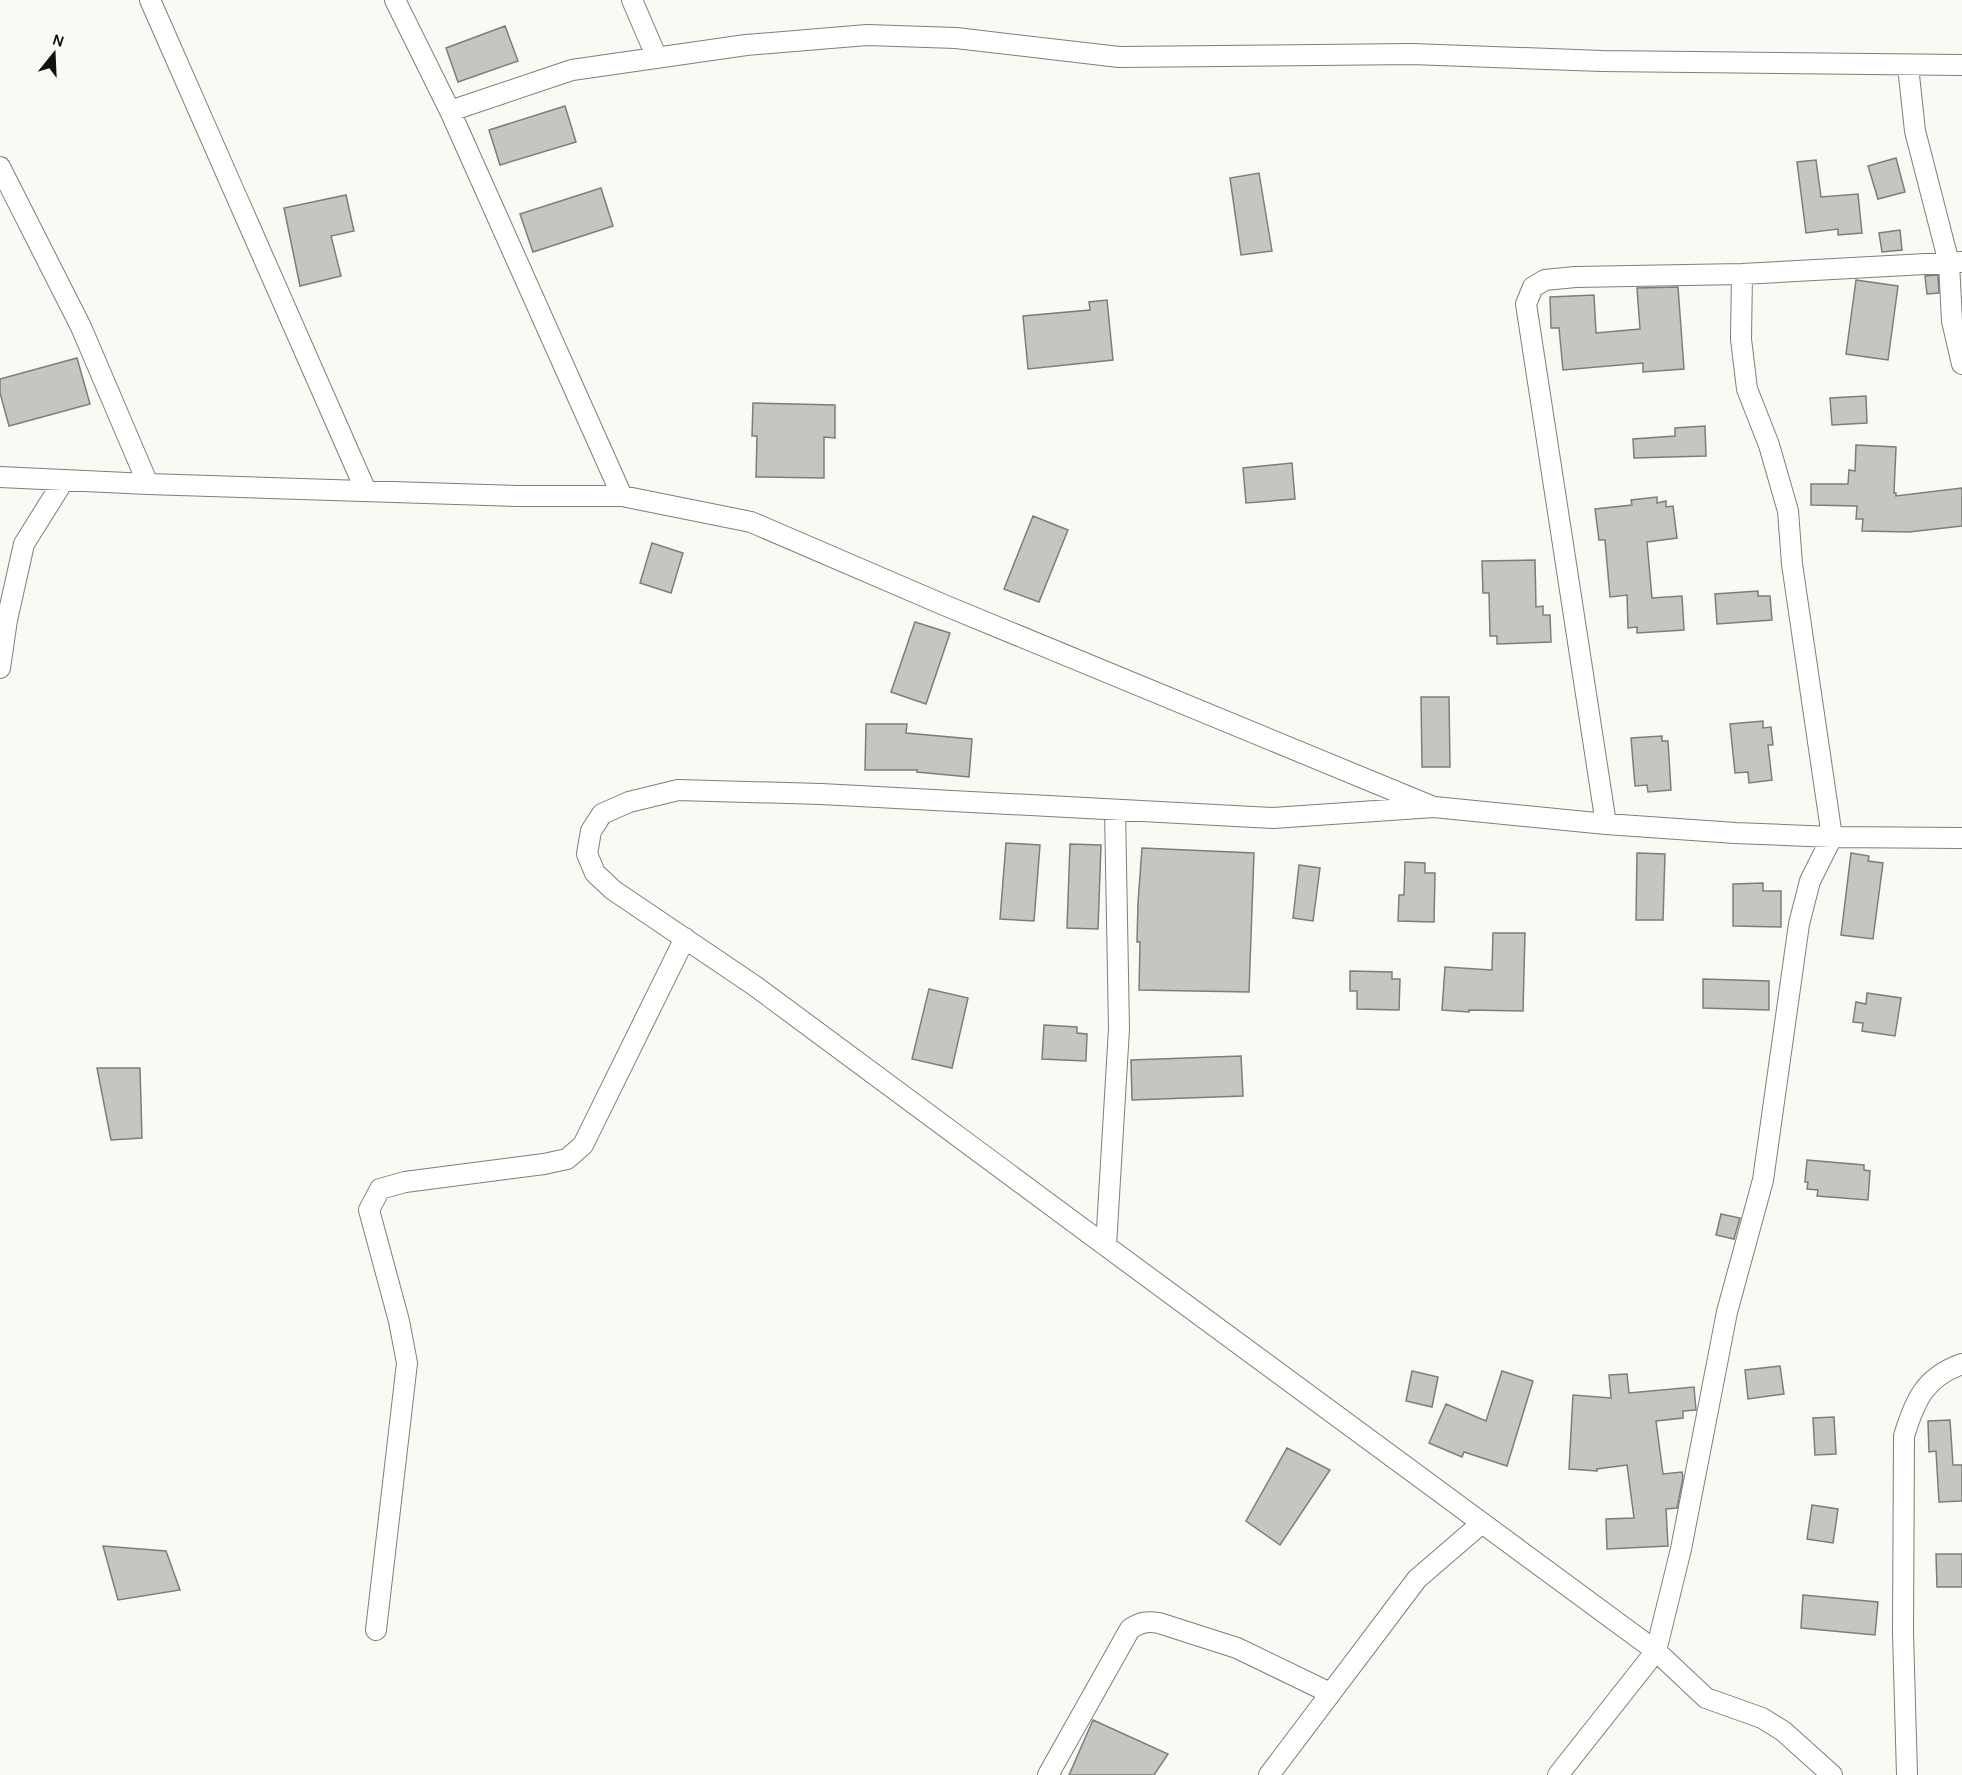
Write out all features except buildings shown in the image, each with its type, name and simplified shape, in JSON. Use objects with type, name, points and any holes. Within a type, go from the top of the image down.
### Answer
[{"type":"street","points":[[150,0],[366,491]]},
{"type":"street","points":[[395,0],[450,111],[622,496]]},
{"type":"street","points":[[633,0],[657,58]]},
{"type":"street","points":[[450,111],[572,70],[746,45],[867,35],[956,38],[1119,57],[1412,54],[1614,61],[1962,65]]},
{"type":"street","points":[[1908,66],[1915,131],[1955,262],[1952,321],[1962,364]]},
{"type":"street","points":[[0,167],[81,327],[148,484]]},
{"type":"street","points":[[1606,824],[1526,304],[1533,288],[1545,280],[1575,277],[1742,274],[1955,262]]},
{"type":"street","points":[[1558,1775],[1656,1652],[1681,1549],[1727,1312],[1763,1179],[1799,924],[1810,880],[1832,837],[1792,564],[1788,511],[1769,445],[1747,389],[1741,339],[1742,274]]},
{"type":"street","points":[[0,477],[518,496],[622,496],[751,522],[1434,807]]},
{"type":"street","points":[[0,668],[7,620],[24,544],[64,480]]},
{"type":"street","points":[[1832,1775],[1784,1731],[1743,1710],[1706,1698],[1656,1652],[1482,1523],[764,993],[613,890],[595,873],[587,854],[591,831],[602,814],[629,802],[678,790],[821,794],[1273,819],[1434,807],[1606,824],[1832,837],[1962,838]]},
{"type":"street","points":[[1106,1246],[1119,1029],[1115,810]]},
{"type":"street","points":[[376,1630],[407,1363],[399,1321],[369,1210],[380,1189],[405,1182],[567,1160],[583,1145],[685,938]]},
{"type":"street","points":[[1907,1775],[1903,1634],[1904,1436],[1913,1406],[1933,1379],[1951,1367],[1962,1364]]},
{"type":"street","points":[[1269,1775],[1417,1579],[1482,1523]]},
{"type":"street","points":[[1048,1775],[1130,1629],[1140,1622],[1160,1623],[1237,1648],[1330,1693]]}]
